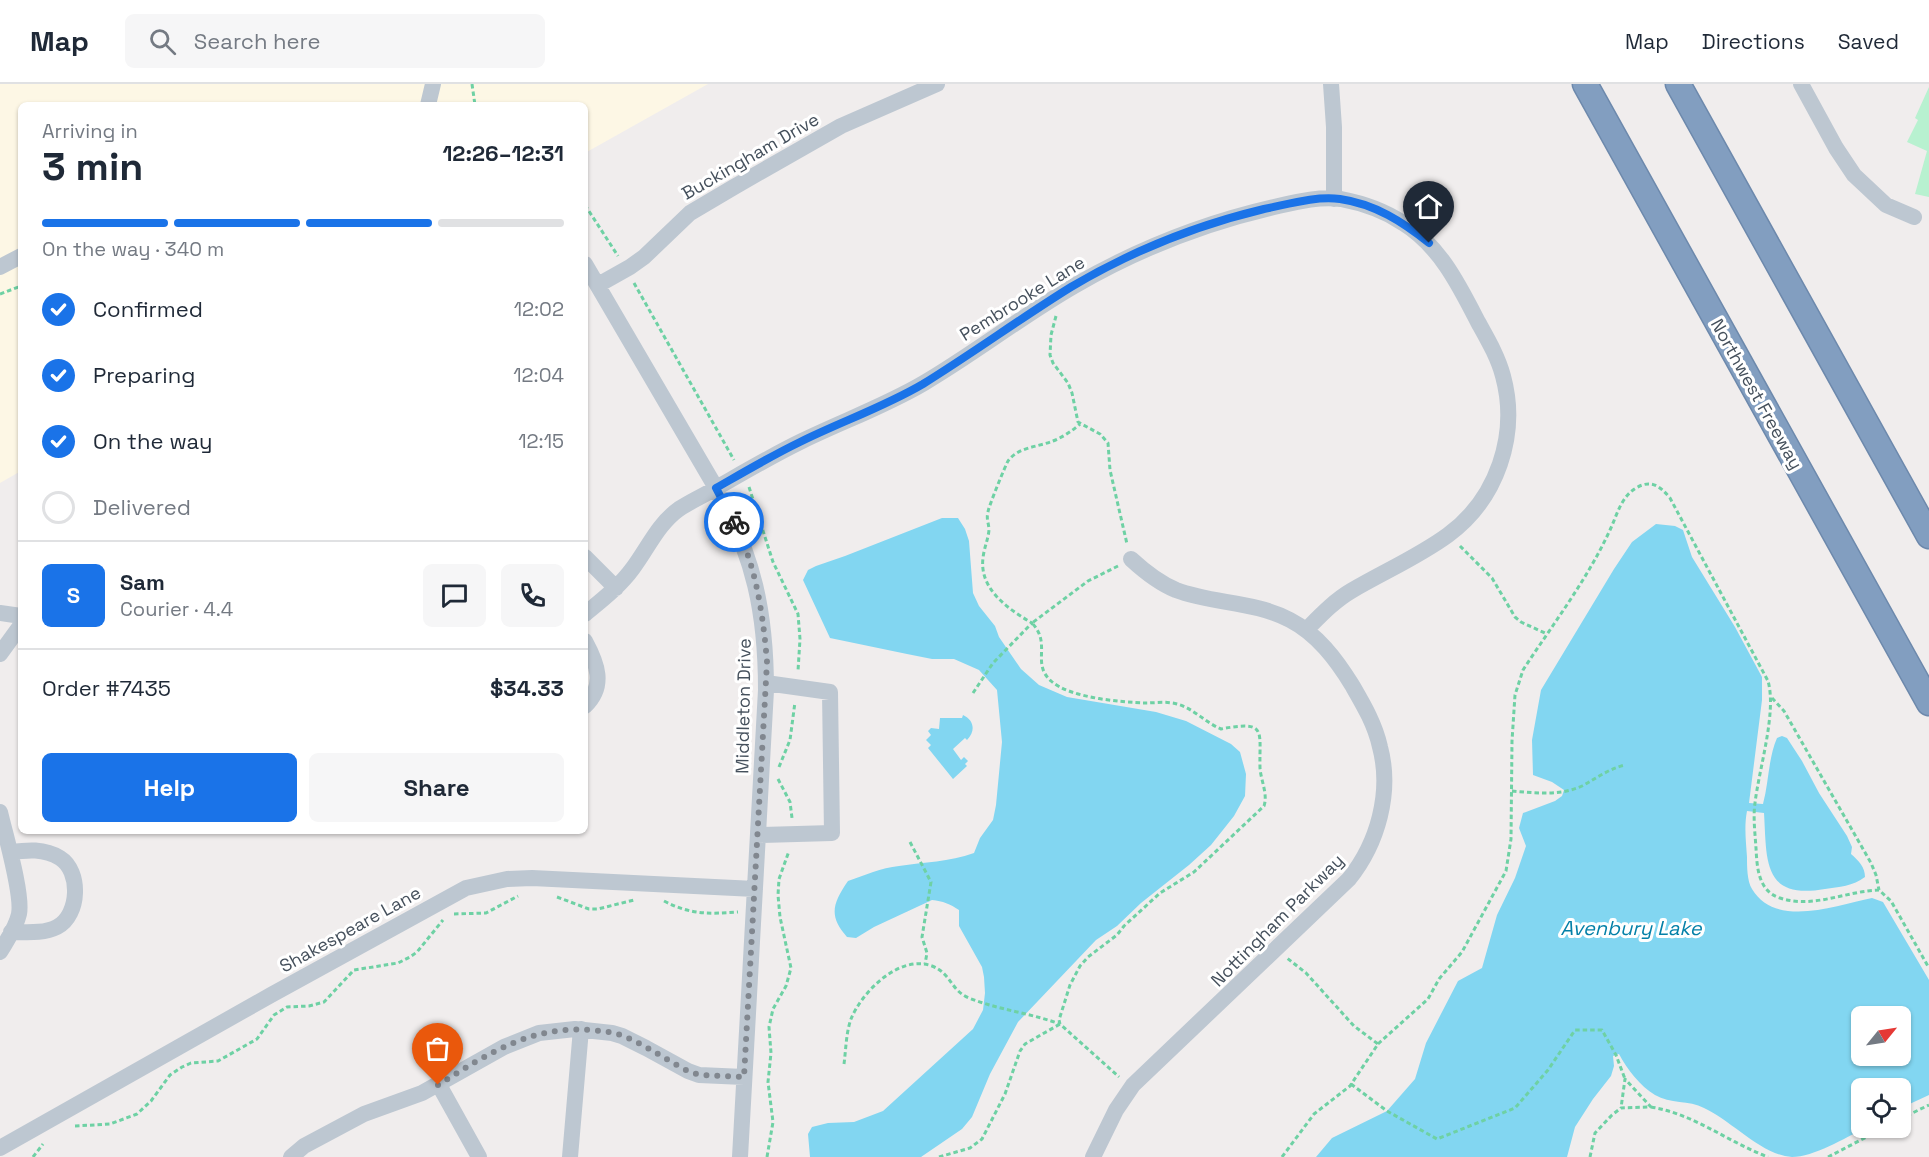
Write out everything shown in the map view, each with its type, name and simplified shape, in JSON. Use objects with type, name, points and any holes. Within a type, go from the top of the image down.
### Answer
[{"type":"highway","name":"Northwest Freeway","points":[[1585,84],[1929,703]]},
{"type":"highway","points":[[1678,84],[1929,536]]},
{"type":"street","points":[[429,102],[433,84]]},
{"type":"street","name":"Buckingham Drive","points":[[598,285],[644,257],[690,213],[841,126],[937,84]]},
{"type":"street","points":[[1331,84],[1334,127],[1334,199]]},
{"type":"street","points":[[1802,84],[1836,148],[1854,175],[1886,205],[1914,217]]},
{"type":"street","name":"Pembrooke Lane","points":[[588,611],[616,588],[634,568],[673,514],[799,442],[887,403],[921,385],[1053,299],[1128,258],[1206,226],[1290,203],[1334,199],[1378,210],[1404,223],[1429,243],[1455,280],[1498,359],[1507,393],[1509,413],[1505,452],[1501,465],[1475,510],[1451,533],[1424,551],[1350,592],[1332,605],[1306,630]]},
{"type":"street","points":[[0,267],[18,258]]},
{"type":"street","name":"Middleton Drive","points":[[588,269],[736,526],[755,578],[765,634],[766,683],[740,1157]]},
{"type":"street","name":"Nottingham Parkway","points":[[1094,1157],[1116,1110],[1131,1088],[1359,867],[1375,830],[1383,797],[1384,764],[1380,745],[1365,708],[1333,656],[1306,630],[1274,612],[1175,589],[1147,573],[1131,559]]},
{"type":"street","points":[[588,560],[616,588]]},
{"type":"street","points":[[0,613],[18,616]]},
{"type":"street","points":[[0,654],[18,629]]},
{"type":"street","points":[[588,647],[598,667],[598,680],[596,691],[588,702]]},
{"type":"street","points":[[758,835],[832,833],[830,692],[766,683]]},
{"type":"street","points":[[0,812],[10,852],[20,911],[0,952]]},
{"type":"street","points":[[10,852],[39,850],[62,859],[69,867],[75,889],[72,909],[61,925],[47,931],[11,932]]},
{"type":"street","name":"Shakespeare Lane","points":[[0,1148],[466,888],[507,879],[532,878],[755,889]]},
{"type":"street","points":[[291,1157],[312,1141],[364,1114],[422,1093],[522,1038],[559,1029],[581,1029],[622,1036],[699,1075],[744,1077]]},
{"type":"street","points":[[570,1157],[581,1029]]},
{"type":"street","points":[[438,1085],[479,1157]]},
{"type":"path","points":[[472,84],[474,102]]},
{"type":"path","points":[[588,209],[606,235],[742,473],[755,503],[773,562],[798,614],[800,639],[793,729],[777,777],[792,810],[789,850],[778,879],[779,911],[791,968],[786,986],[773,1009],[769,1027],[771,1053],[768,1082],[773,1122],[767,1157]]},
{"type":"path","points":[[0,294],[18,287]]},
{"type":"path","points":[[973,693],[993,663],[1032,623],[1088,581],[1131,559],[1110,470],[1108,443],[1100,434],[1078,422],[1068,383],[1053,363],[1050,354],[1051,335],[1056,317],[1053,299]]},
{"type":"path","points":[[1060,1024],[1059,1020],[1070,985],[1080,966],[1088,957],[1118,935],[1124,926],[1160,893],[1194,872],[1264,806],[1266,800],[1260,767],[1261,738],[1251,726],[1221,729],[1179,704],[1127,702],[1080,694],[1053,683],[1042,668],[1043,642],[1040,633],[1032,623],[998,599],[989,587],[983,559],[989,529],[988,512],[1008,462],[1029,447],[1054,441],[1080,424]]},
{"type":"path","points":[[1282,1157],[1314,1114],[1351,1084],[1378,1044],[1428,999],[1438,979],[1462,952],[1502,880],[1510,858],[1515,695],[1523,670],[1591,567],[1622,501],[1634,489],[1645,483],[1655,484],[1670,498],[1768,681],[1771,697],[1755,804],[1759,877],[1765,888],[1778,898],[1796,901],[1813,901],[1867,890],[1879,890],[1891,901],[1929,968]]},
{"type":"path","points":[[1451,533],[1462,549],[1492,578],[1515,617],[1547,634]]},
{"type":"path","points":[[1771,697],[1784,711],[1871,863],[1879,890]]},
{"type":"path","points":[[1512,791],[1542,794],[1558,792],[1582,786],[1611,769],[1624,765]]},
{"type":"path","points":[[910,842],[931,882],[922,937],[927,953],[925,964]]},
{"type":"path","points":[[452,915],[486,913],[520,895]]},
{"type":"path","points":[[554,896],[589,909],[639,899]]},
{"type":"path","points":[[662,901],[691,913],[779,911]]},
{"type":"path","points":[[71,1126],[110,1124],[130,1118],[151,1101],[170,1075],[182,1067],[218,1061],[257,1040],[274,1015],[287,1007],[309,1006],[328,1000],[354,970],[398,963],[410,957],[417,952],[444,919]]},
{"type":"path","points":[[1276,949],[1306,973],[1347,1018],[1378,1044]]},
{"type":"path","points":[[844,1064],[850,1022],[869,990],[888,974],[908,966],[925,964],[946,973],[960,994],[1006,1011],[1016,1011],[1060,1024],[1131,1088]]},
{"type":"path","points":[[939,1157],[970,1148],[982,1139],[1005,1094],[1020,1051],[1025,1044],[1060,1024]]},
{"type":"path","points":[[1351,1084],[1387,1111],[1437,1139],[1515,1108],[1548,1070],[1575,1030],[1602,1030],[1616,1055],[1625,1079],[1651,1107]]},
{"type":"path","points":[[1621,1108],[1625,1079]]},
{"type":"path","points":[[1911,1114],[1929,1105]]},
{"type":"path","points":[[1590,1157],[1595,1133],[1621,1108],[1651,1107],[1688,1118],[1768,1157]]},
{"type":"path","points":[[1828,1157],[1865,1138]]},
{"type":"path","points":[[33,1157],[45,1142]]},
{"type":"shaded area","points":[[0,84],[708,84],[588,151],[588,102],[18,102],[18,473],[0,483]]},
{"type":"green space","points":[[1929,87],[1929,197],[1915,194],[1927,151],[1907,142],[1918,120],[1915,118]]},
{"type":"water","points":[[942,518],[958,518],[965,529],[969,541],[973,593],[979,606],[995,626],[999,637],[1021,669],[1039,685],[1067,697],[1156,712],[1186,721],[1231,744],[1240,752],[1246,774],[1245,796],[1234,816],[1211,845],[1117,926],[1096,940],[1018,1022],[990,1074],[972,1117],[962,1129],[921,1157],[810,1157],[808,1134],[812,1127],[828,1123],[854,1122],[883,1111],[973,1029],[983,1010],[985,993],[982,967],[959,926],[959,910],[946,903],[932,900],[856,938],[847,937],[841,929],[835,916],[835,909],[839,896],[848,881],[886,868],[946,860],[974,853],[980,838],[993,820],[996,805],[1002,742],[997,690],[979,670],[954,659],[932,659],[830,638],[803,580],[808,570],[816,566]]},
{"type":"water","name":"Avenbury Lake","points":[[1656,524],[1675,526],[1683,530],[1692,557],[1735,627],[1762,677],[1762,700],[1749,803],[1763,804],[1774,746],[1777,738],[1782,736],[1787,738],[1847,836],[1852,847],[1851,854],[1861,864],[1865,873],[1865,877],[1860,880],[1841,887],[1804,891],[1789,888],[1779,882],[1772,873],[1768,861],[1764,813],[1747,811],[1745,828],[1747,869],[1752,889],[1763,901],[1776,908],[1791,911],[1825,909],[1872,898],[1883,902],[1929,980],[1929,1095],[1911,1103],[1911,1078],[1851,1078],[1851,1135],[1810,1154],[1792,1157],[1780,1155],[1758,1144],[1704,1108],[1655,1095],[1634,1077],[1619,1054],[1613,1056],[1614,1066],[1611,1076],[1575,1127],[1567,1157],[1316,1157],[1332,1138],[1387,1111],[1415,1079],[1426,1043],[1458,981],[1482,968],[1497,915],[1515,878],[1526,846],[1519,828],[1523,813],[1555,801],[1562,796],[1564,790],[1552,782],[1533,775],[1532,740],[1541,690],[1632,542]]},
{"type":"water","points":[[963,715],[970,720],[972,733],[967,740],[965,738],[953,749],[961,760],[964,757],[968,761],[965,764],[967,766],[953,779],[928,748],[931,745],[926,740],[931,735],[928,731],[931,728],[939,729],[940,718],[962,718]]},
{"type":"way so far","points":[[438,1085],[477,1061],[522,1038],[559,1029],[612,1033],[699,1075],[744,1077],[767,662],[765,634],[755,578],[734,522]]},
{"type":"route","points":[[734,522],[716,488],[799,442],[887,403],[921,385],[1072,287],[1167,240],[1252,212],[1290,203],[1340,199],[1378,210],[1404,223],[1429,243]]}]
